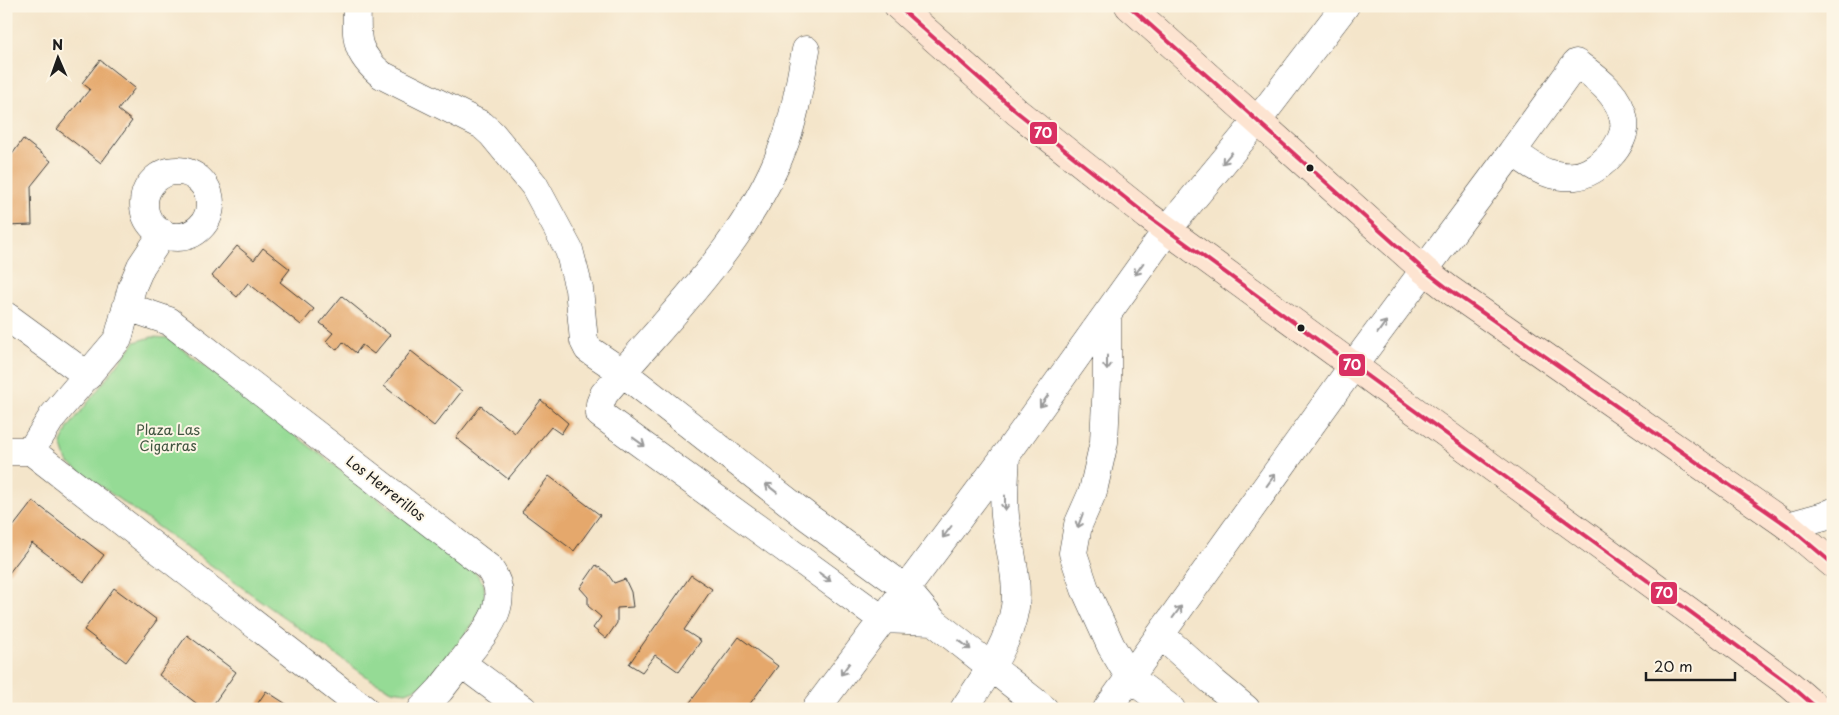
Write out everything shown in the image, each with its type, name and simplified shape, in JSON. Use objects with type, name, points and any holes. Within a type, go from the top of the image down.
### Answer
[{"type":"main road","points":[[898,6],[1017,112],[1167,230],[1789,684],[1818,709]]},
{"type":"main road","points":[[1129,6],[1424,270],[1788,526],[1833,564]]},
{"type":"street","points":[[357,6],[356,25],[359,49],[371,66],[382,75],[482,125],[492,134],[534,185],[568,250],[577,280],[584,341],[588,349],[622,372],[809,518],[905,588],[933,621],[1044,709]]},
{"type":"street","points":[[816,709],[1006,455],[1167,230],[1258,120],[1344,6]]},
{"type":"street","points":[[806,50],[785,142],[761,195],[743,227],[692,292],[604,394],[600,404],[600,414],[878,624],[933,621]]},
{"type":"street","points":[[1107,709],[1354,366],[1512,152]]},
{"type":"street","points":[[162,233],[141,266],[132,287],[118,339],[52,417],[19,451],[364,709]]},
{"type":"street","name":"Los Herrerillos","points":[[128,307],[169,321],[489,568],[496,578],[499,597],[495,618],[440,690],[422,709]]},
{"type":"street","points":[[1107,314],[1107,380],[1104,442],[1093,490],[1078,525],[1073,553],[1089,597],[1111,646],[1130,678],[1171,709]]},
{"type":"street","points":[[6,316],[88,376]]},
{"type":"street","points":[[964,709],[992,666],[1008,631],[1015,606],[1015,582],[1005,514],[1006,455]]},
{"type":"street","points":[[1788,526],[1833,512]]},
{"type":"street","points":[[1161,635],[1246,709]]},
{"type":"street","points":[[461,663],[523,709]]},
{"type":"green space","name":"Plaza Las Cigarras","points":[[152,337],[168,338],[477,574],[484,584],[486,607],[427,684],[406,692],[392,690],[370,679],[67,462],[61,443],[68,428],[135,342]]},
{"type":"building","points":[[100,60],[135,88],[118,110],[132,121],[101,163],[57,129],[90,89],[82,83]]},
{"type":"building","points":[[23,139],[51,161],[31,186],[32,225],[6,226],[6,163]]},
{"type":"building","points":[[237,246],[254,260],[263,248],[290,269],[280,282],[314,309],[301,325],[248,283],[237,297],[212,276]]},
{"type":"building","points":[[342,296],[390,335],[374,354],[362,345],[356,353],[343,342],[337,350],[326,341],[333,333],[320,323]]},
{"type":"building","points":[[411,351],[462,391],[434,426],[384,386]]},
{"type":"building","points":[[541,400],[568,423],[561,434],[551,427],[508,479],[456,438],[481,406],[515,433]]},
{"type":"building","points":[[549,476],[600,515],[574,551],[522,512]]},
{"type":"building","points":[[33,501],[104,555],[84,582],[32,543],[9,573],[6,570],[6,536]]},
{"type":"building","points":[[596,565],[607,573],[614,583],[625,579],[631,592],[633,607],[617,608],[617,623],[606,639],[593,628],[601,617],[588,606],[588,597],[580,588]]},
{"type":"building","points":[[691,575],[712,589],[684,630],[701,641],[679,672],[655,655],[642,672],[629,664]]},
{"type":"building","points":[[114,588],[157,620],[126,662],[84,630]]},
{"type":"building","points":[[187,635],[236,672],[210,709],[204,709],[159,675]]},
{"type":"building","points":[[739,637],[778,666],[746,709],[685,709]]},
{"type":"building","points":[[266,691],[294,709],[254,709]]},
{"type":"transit line","name":"70","points":[[898,6],[1017,112],[1148,216],[1789,684],[1818,709]]},
{"type":"transit line","name":"70","points":[[1129,6],[1424,270],[1788,526],[1833,564]]}]
